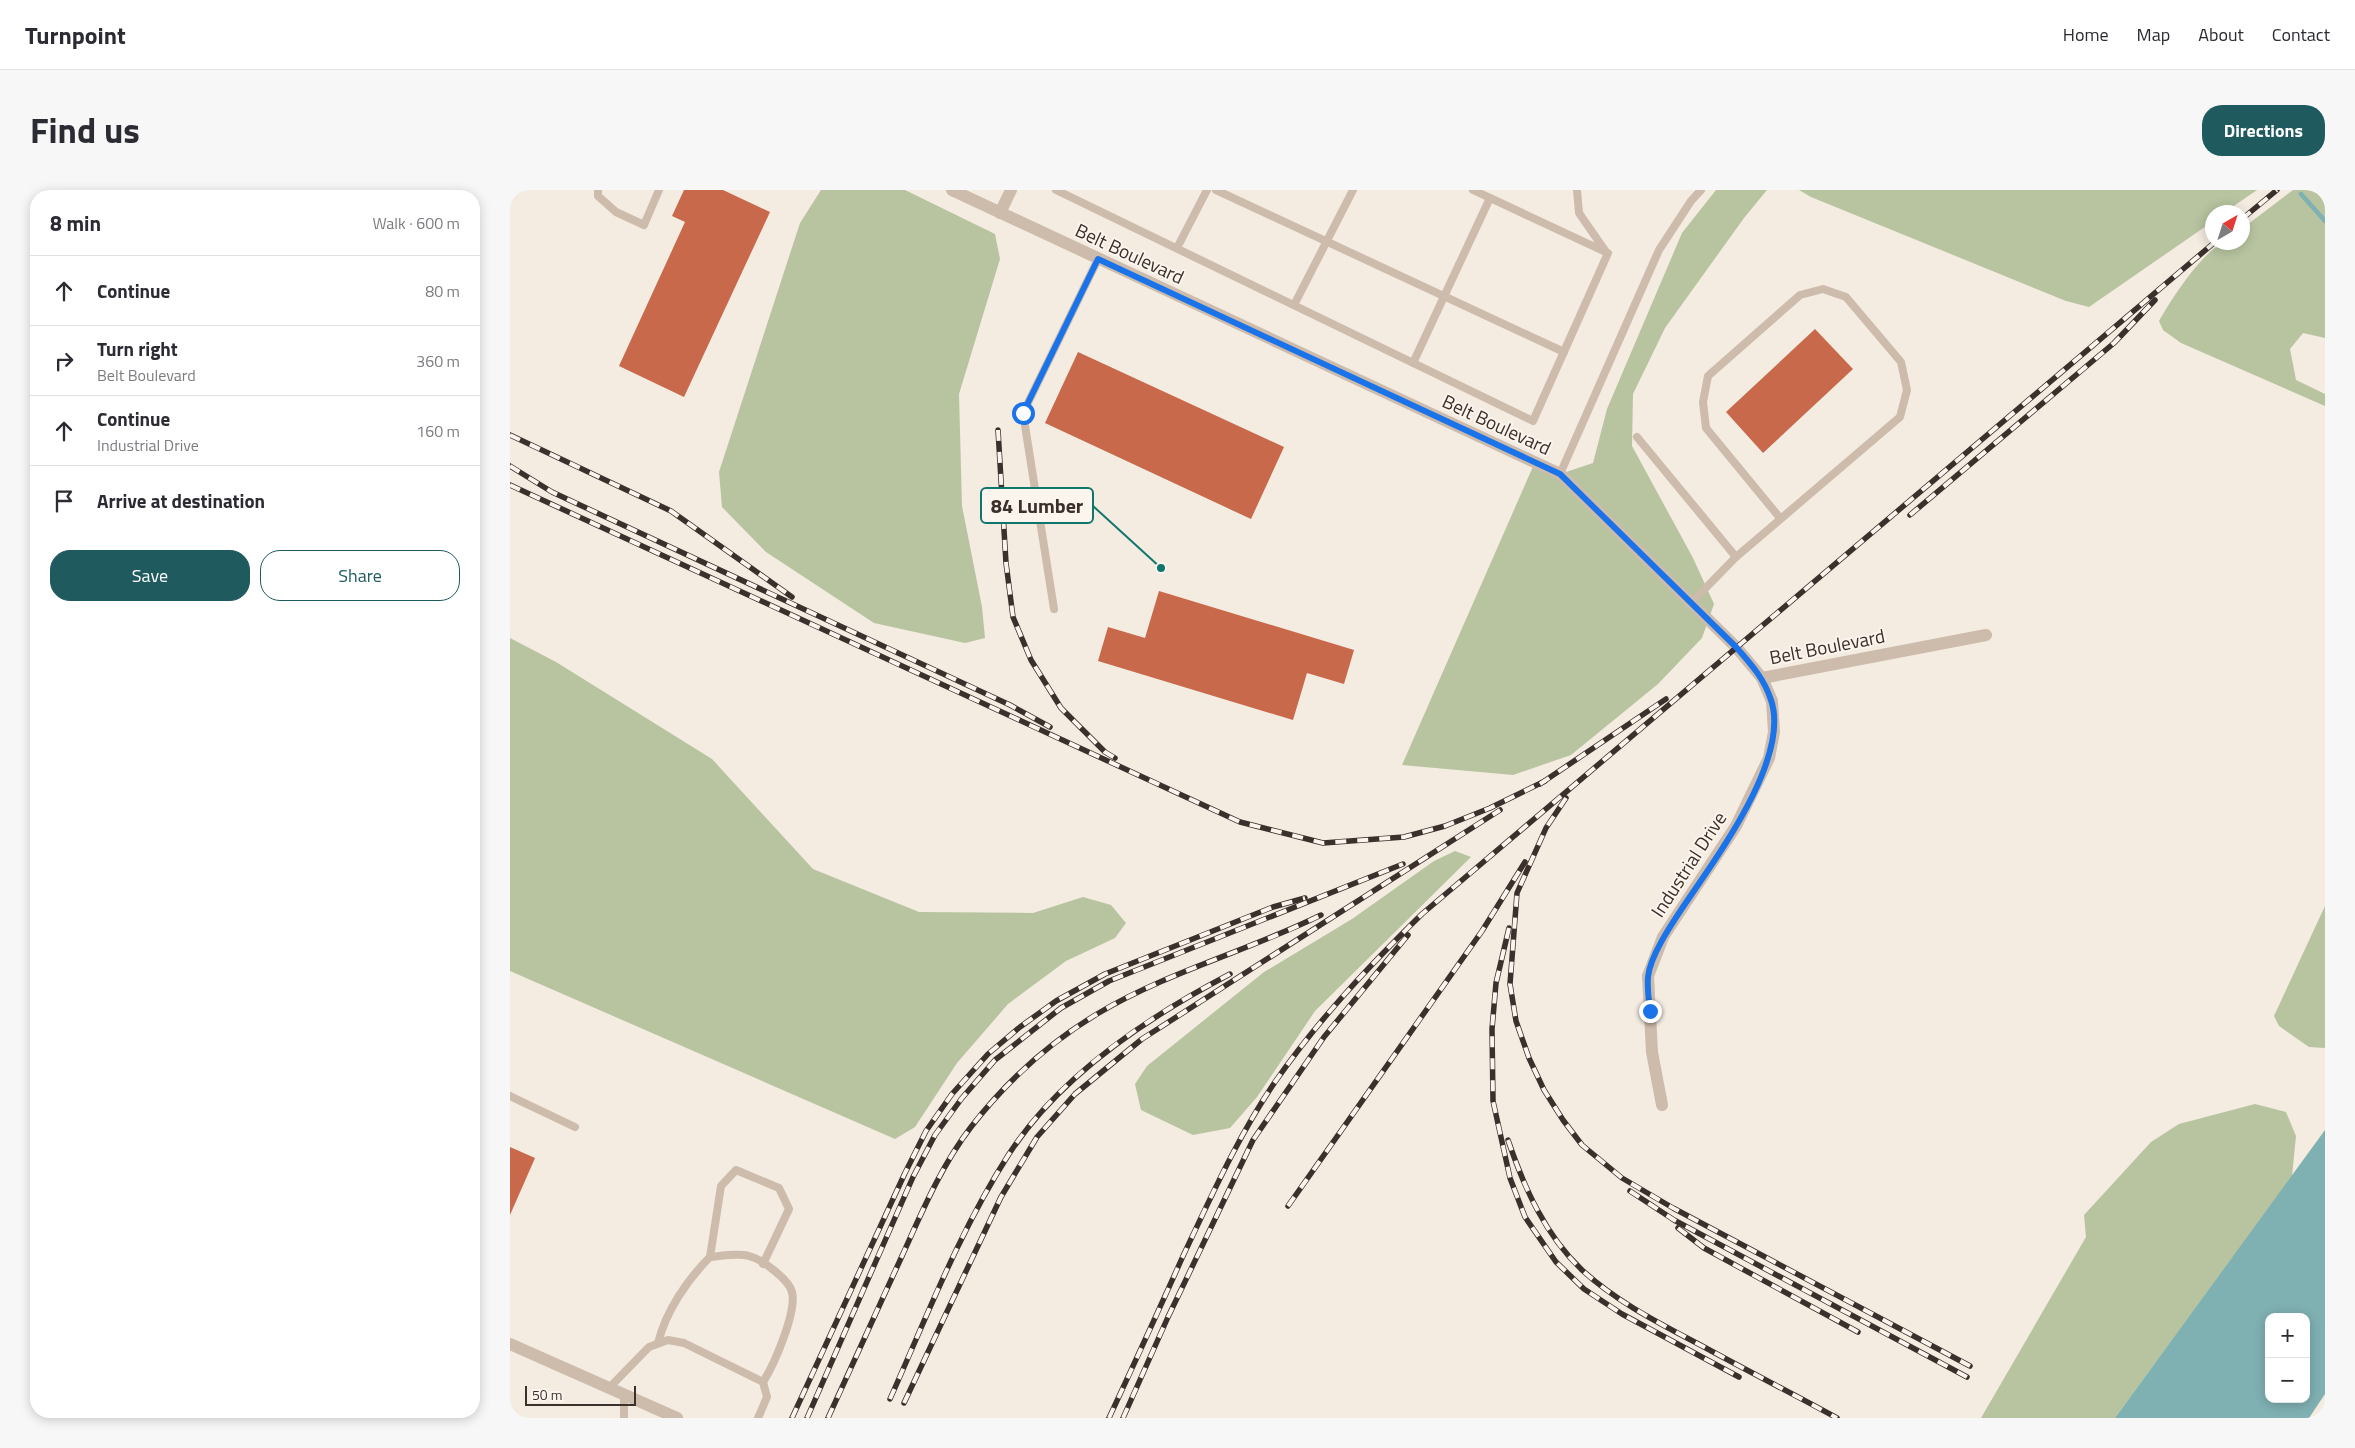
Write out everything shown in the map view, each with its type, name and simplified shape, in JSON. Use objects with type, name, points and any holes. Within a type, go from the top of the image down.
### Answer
[{"type":"street","name":"Belt Boulevard","points":[[952,190],[1560,474],[1736,647],[1762,678],[1986,635]]},
{"type":"street","points":[[1000,213],[1011,190]]},
{"type":"street","name":"Industrial Drive","points":[[1662,1105],[1652,1052],[1648,976],[1663,937],[1736,826],[1769,758],[1774,732],[1772,701],[1762,678]]},
{"type":"street","points":[[510,1344],[677,1418]]},
{"type":"lane","points":[[598,190],[598,196],[616,212],[644,225],[660,190]]},
{"type":"lane","points":[[1056,190],[1533,421],[1608,254]]},
{"type":"lane","points":[[1177,248],[1207,190]]},
{"type":"lane","points":[[1216,190],[1564,352]]},
{"type":"lane","points":[[1294,305],[1352,190]]},
{"type":"lane","points":[[1473,190],[1608,254]]},
{"type":"lane","points":[[1577,190],[1579,213],[1608,254]]},
{"type":"lane","points":[[1560,474],[1659,250],[1691,201],[1701,190]]},
{"type":"lane","points":[[1413,363],[1490,198]]},
{"type":"lane","points":[[1054,609],[1023,413],[1098,259]]},
{"type":"lane","points":[[1691,603],[1736,557],[1900,417],[1907,390],[1901,362],[1846,297],[1823,289],[1800,295],[1708,376],[1703,402],[1706,428],[1780,518]]},
{"type":"lane","points":[[1637,437],[1736,557]]},
{"type":"lane","points":[[510,1096],[574,1127]]},
{"type":"lane","points":[[658,1343],[663,1324],[695,1272],[710,1257],[721,1186],[736,1170],[779,1188],[789,1209],[763,1264]]},
{"type":"lane","points":[[710,1257],[748,1256],[783,1277],[792,1292],[792,1311],[770,1372],[763,1382],[766,1397],[758,1418]]},
{"type":"lane","points":[[610,1388],[649,1346],[668,1340],[684,1343],[763,1382]]},
{"type":"lane","points":[[624,1394],[624,1418]]},
{"type":"green space","points":[[821,190],[905,190],[995,234],[1000,259],[959,394],[962,506],[982,607],[985,638],[965,643],[874,623],[766,552],[722,507],[719,472],[800,223]]},
{"type":"green space","points":[[1716,190],[1767,190],[1744,218],[1665,328],[1633,394],[1632,446],[1693,558],[1714,604],[1702,638],[1658,684],[1571,755],[1513,775],[1402,765],[1535,462],[1560,474],[1593,463],[1607,409],[1682,233]]},
{"type":"green space","points":[[1799,190],[2257,190],[2235,205],[2205,205],[2205,227],[2089,307],[2066,301],[1811,197]]},
{"type":"green space","points":[[2293,190],[2325,190],[2325,338],[2303,333],[2290,349],[2296,380],[2325,394],[2325,406],[2181,343],[2163,330],[2159,321],[2196,267],[2212,250],[2250,250],[2250,223]]},
{"type":"green space","points":[[510,638],[556,662],[712,759],[813,869],[919,912],[1033,913],[1083,897],[1111,905],[1126,923],[1115,938],[1066,961],[1008,1004],[957,1063],[915,1127],[895,1139],[510,971]]},
{"type":"green space","points":[[1455,851],[1471,857],[1315,1011],[1257,1097],[1230,1128],[1193,1135],[1141,1110],[1135,1084],[1147,1066],[1264,972],[1352,919],[1434,861]]},
{"type":"green space","points":[[2325,906],[2325,1048],[2309,1047],[2279,1026],[2274,1016]]},
{"type":"green space","points":[[2255,1104],[2286,1112],[2296,1136],[2292,1176],[2115,1418],[1981,1418],[2086,1237],[2084,1215],[2151,1142],[2179,1124]]},
{"type":"water","points":[[2325,1130],[2325,1394],[2309,1418],[2115,1418]]},
{"type":"building","points":[[684,190],[723,190],[770,212],[684,397],[619,366],[685,222],[672,216]]},
{"type":"building","points":[[1815,329],[1853,369],[1763,453],[1726,412]]},
{"type":"building","points":[[1078,352],[1284,447],[1251,519],[1045,423]]},
{"type":"building","points":[[1159,591],[1354,650],[1344,684],[1307,673],[1293,720],[1098,661],[1108,627],[1145,638]]},
{"type":"building","points":[[510,1147],[535,1158],[510,1215]]},
{"type":"waterway","points":[[2301,194],[2325,221]]},
{"type":"railway","points":[[2250,212],[2277,190]]},
{"type":"railway","points":[[1109,1418],[1183,1256],[1249,1124],[1291,1059],[1326,1015],[1383,953],[1422,914],[2206,250]]},
{"type":"railway","points":[[1910,515],[2114,343],[2155,300]]},
{"type":"railway","points":[[998,430],[1006,563],[1013,617],[1031,660],[1061,708],[1105,752],[1115,758]]},
{"type":"railway","points":[[510,435],[671,511],[792,597]]},
{"type":"railway","points":[[510,466],[552,492],[1010,705],[1050,727]]},
{"type":"railway","points":[[510,485],[1240,822],[1323,843],[1404,837],[1445,826],[1490,808],[1545,781]]},
{"type":"railway","points":[[1540,784],[1666,699]]},
{"type":"railway","points":[[1566,798],[1546,828],[1517,893],[1510,984],[1516,1021],[1529,1058],[1544,1090],[1563,1120],[1582,1145],[1622,1178],[1673,1208],[1970,1366]]},
{"type":"railway","points":[[904,1403],[1001,1197],[1037,1137],[1075,1094],[1142,1039],[1500,810]]},
{"type":"railway","points":[[1288,1206],[1482,931],[1525,862]]},
{"type":"railway","points":[[807,1418],[913,1177],[935,1135],[962,1098],[995,1060],[1061,1008],[1109,981],[1403,864]]},
{"type":"railway","points":[[792,1418],[926,1131],[952,1094],[988,1054],[1020,1027],[1056,1001],[1105,974],[1273,907],[1305,898]]},
{"type":"railway","points":[[828,1418],[941,1173],[960,1142],[998,1095],[1045,1051],[1097,1014],[1151,986],[1321,915]]},
{"type":"railway","points":[[1509,928],[1496,983],[1492,1029],[1493,1101],[1510,1178],[1525,1217],[1556,1262],[1584,1289],[1622,1314],[1739,1377]]},
{"type":"railway","points":[[1123,1418],[1168,1317],[1253,1140],[1324,1037],[1408,935]]},
{"type":"railway","points":[[890,1399],[945,1274],[975,1213],[1009,1154],[1030,1125],[1054,1099],[1108,1050],[1168,1009],[1230,974]]},
{"type":"railway","points":[[1508,1140],[1537,1210],[1557,1242],[1582,1270],[1596,1282],[1625,1303],[1656,1321],[1837,1418]]},
{"type":"railway","points":[[1630,1191],[1674,1220],[1967,1377]]},
{"type":"railway","points":[[1678,1228],[1704,1248],[1858,1332]]},
{"type":"place","name":"84 Lumber","points":[[1161,568]]},
{"type":"route","points":[[1023,413],[1098,259],[1560,474],[1736,647],[1762,678],[1772,701],[1774,732],[1769,758],[1736,826],[1663,937],[1648,976],[1650,1011]]}]
